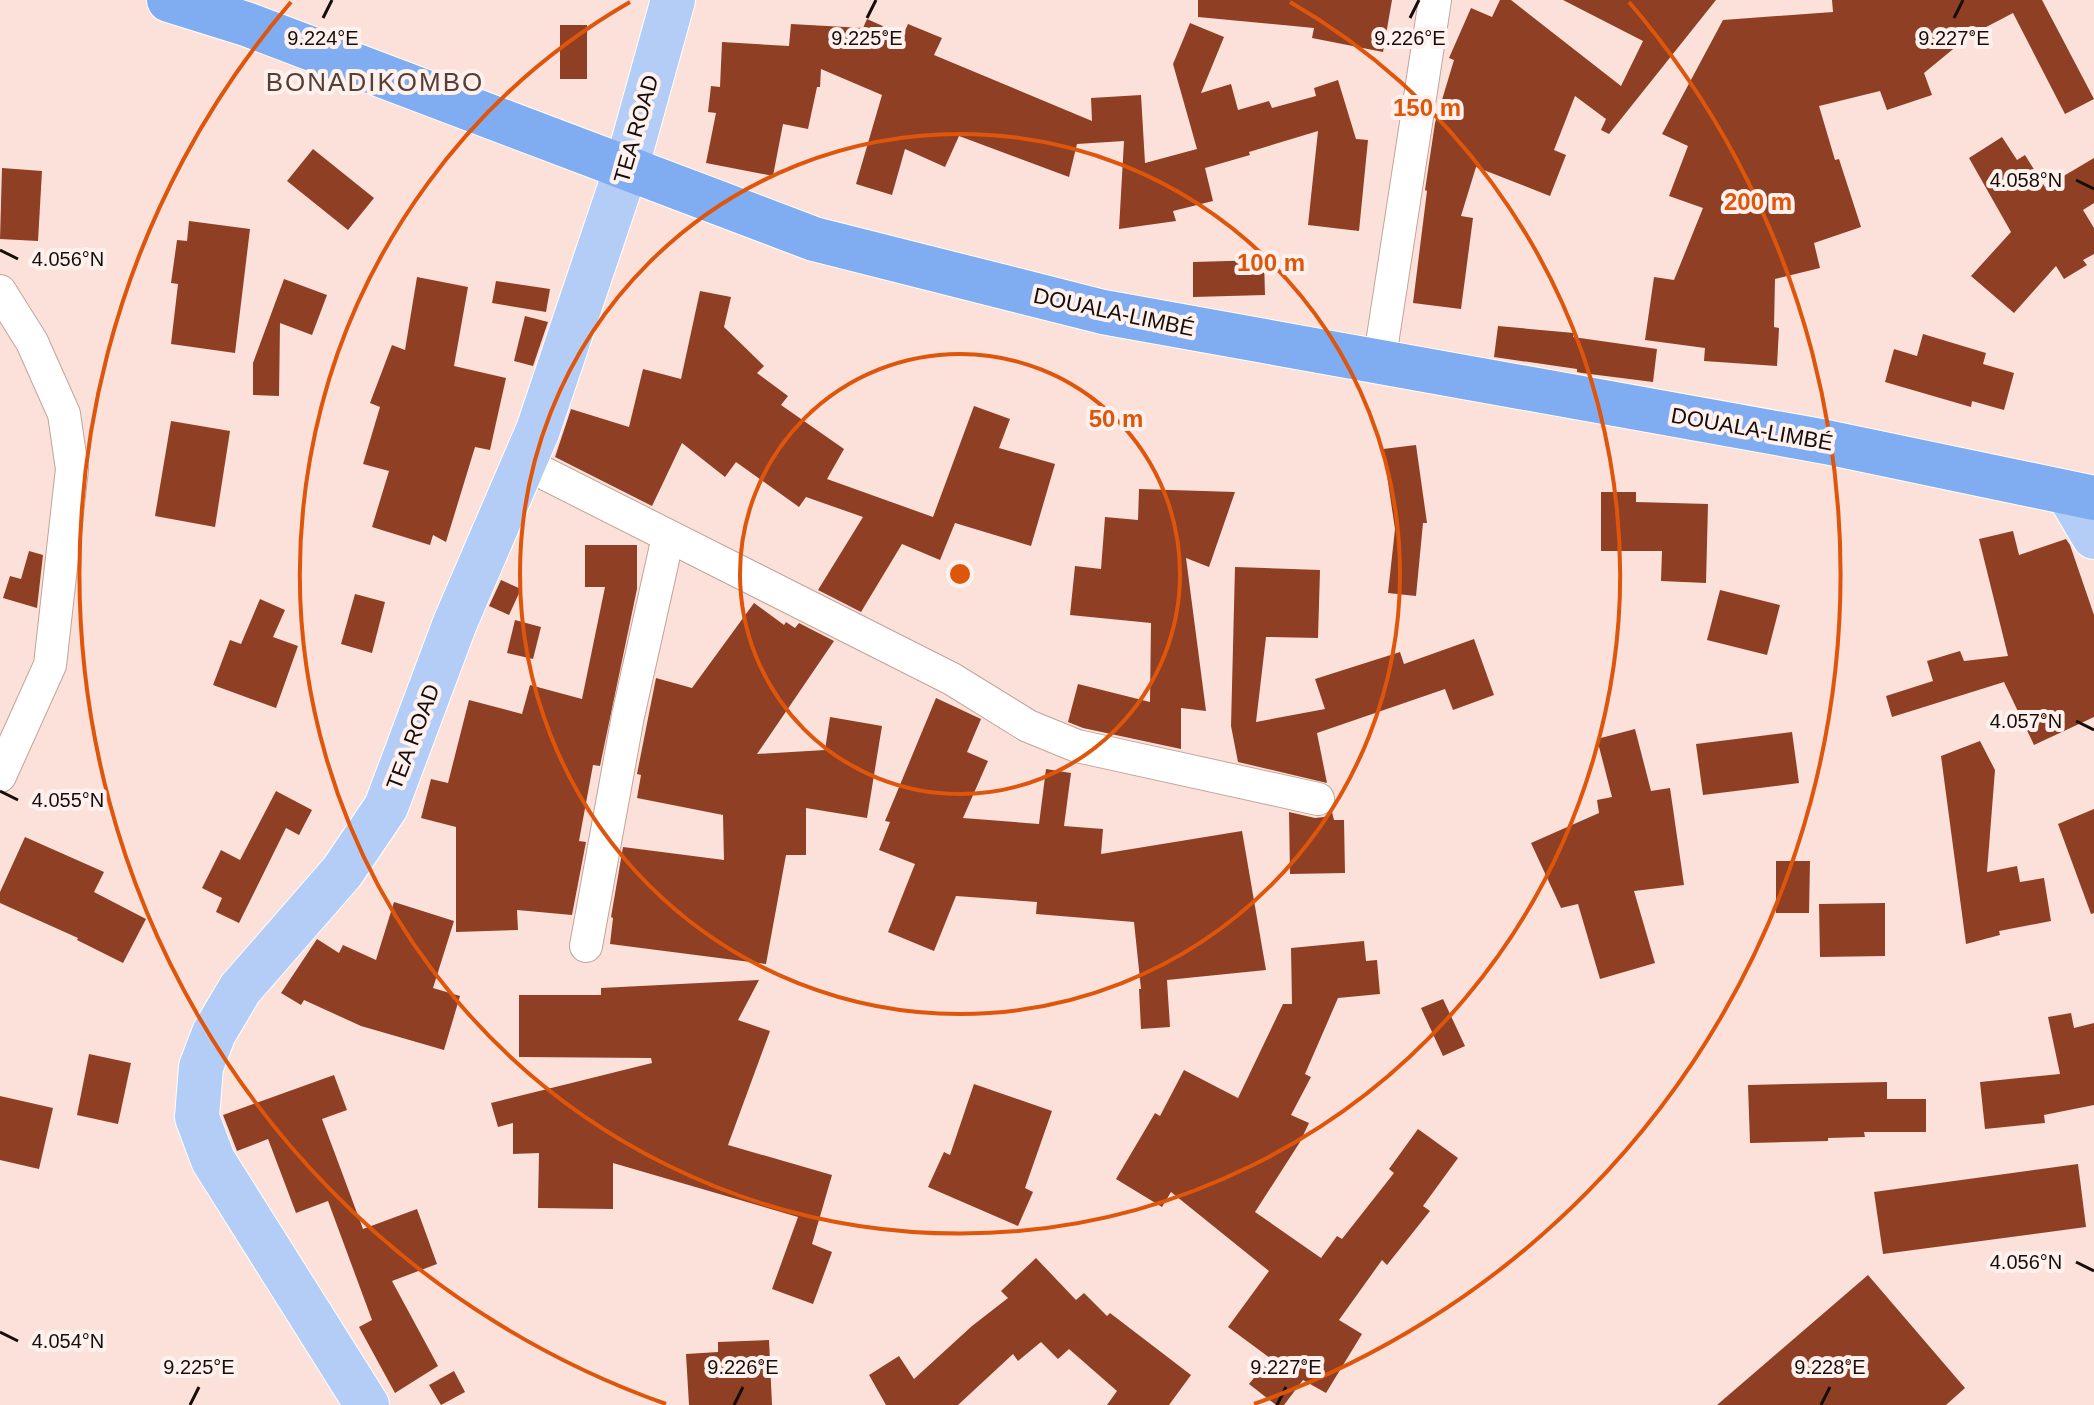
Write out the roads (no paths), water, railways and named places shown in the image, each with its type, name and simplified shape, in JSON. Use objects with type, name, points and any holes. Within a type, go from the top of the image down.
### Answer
[{"type":"highway","name":"DOUALA-LIMBÉ","points":[[169,0],[246,24],[814,239],[1103,312],[1826,442],[2081,495]]},
{"type":"main road","name":"TEA ROAD","points":[[367,1405],[213,1160],[197,1117],[201,1067],[214,1033],[240,989],[342,872],[386,807],[455,623],[538,430],[626,169],[673,0]]},
{"type":"main road","points":[[2081,495],[2094,537]]},
{"type":"street","points":[[1379,363],[1435,0]]},
{"type":"street","points":[[0,291],[32,342],[64,414],[72,469],[50,665],[0,776]]},
{"type":"street","points":[[524,463],[952,679],[1028,726],[1077,746],[1318,799]]},
{"type":"street","points":[[586,946],[628,716],[668,537]]},
{"type":"district","name":"BONADIKOMBO","points":[[375,82]]}]
